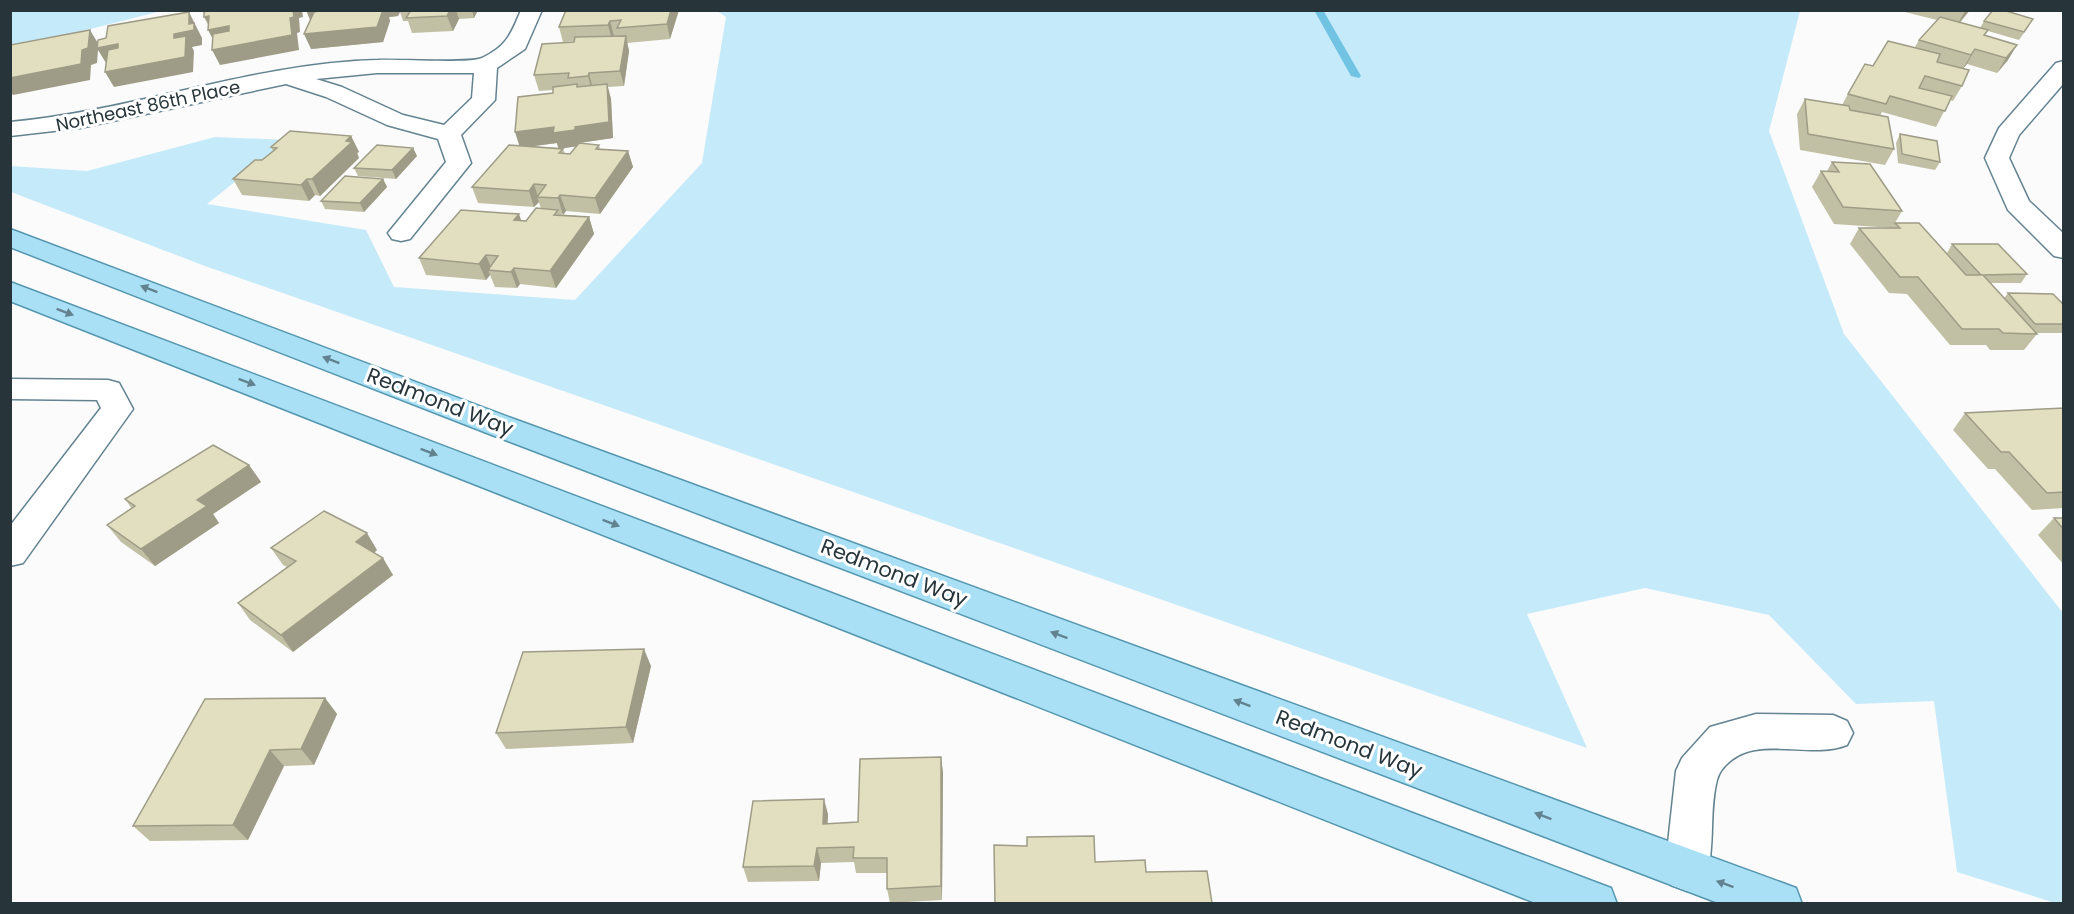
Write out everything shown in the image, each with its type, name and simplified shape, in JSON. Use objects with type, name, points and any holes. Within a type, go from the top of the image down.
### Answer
[{"type":"main road","name":"Redmond Way","points":[[10,237],[514,431],[1780,903]]},
{"type":"main road","points":[[10,291],[1595,903]]},
{"type":"street","points":[[401,233],[459,163],[449,134],[483,100],[486,65],[516,44],[532,10]]},
{"type":"street","name":"Northeast 86th Place","points":[[10,129],[52,127],[105,118],[285,77],[363,67],[457,68],[486,65]]},
{"type":"street","points":[[2064,68],[2008,133],[1997,158],[2017,204],[2064,250]]},
{"type":"street","name":"Northeast 86th Place","points":[[285,77],[334,92],[395,120],[449,134]]},
{"type":"street","points":[[10,389],[108,390],[117,409],[10,553]]},
{"type":"street","points":[[1687,870],[1697,771],[1725,740],[1756,732],[1833,733]]},
{"type":"shaded area","points":[[11,11],[161,11],[20,47],[11,52]]},
{"type":"shaded area","points":[[717,11],[1800,11],[1769,131],[1844,334],[2063,613],[2063,903],[2055,903],[1957,872],[1934,701],[1856,704],[1769,615],[1645,588],[1527,614],[1587,748],[205,266],[11,192],[10,166],[87,171],[215,137],[288,140],[207,204],[366,230],[394,287],[575,300],[702,163],[726,17]]},
{"type":"building","points":[[209,10],[293,10],[294,17],[290,18],[292,35],[212,50],[213,34],[229,31],[229,26],[208,30],[209,16],[204,17],[204,12]]},
{"type":"building","points":[[383,10],[377,27],[304,34],[314,12]]},
{"type":"building","points":[[411,10],[450,10],[447,16],[406,18]]},
{"type":"building","points":[[566,10],[671,10],[667,24],[617,28],[621,20],[610,21],[608,25],[559,27]]},
{"type":"building","points":[[1993,10],[2003,10],[2033,19],[2024,32],[1984,21]]},
{"type":"building","points":[[189,12],[189,24],[194,23],[194,30],[174,34],[174,38],[186,36],[185,57],[105,72],[108,50],[118,48],[118,44],[97,48],[98,40],[106,38],[108,26]]},
{"type":"building","points":[[1940,17],[1988,30],[1984,35],[2017,45],[2006,58],[1975,49],[1971,55],[1919,40]]},
{"type":"building","points":[[90,30],[88,48],[82,50],[81,64],[10,78],[10,45]]},
{"type":"building","points":[[626,36],[620,71],[589,73],[588,76],[568,78],[569,73],[534,75],[542,44],[574,42],[575,37]]},
{"type":"building","points":[[1888,41],[1940,54],[1937,62],[1969,70],[1962,86],[1925,76],[1919,88],[1952,96],[1945,111],[1890,96],[1886,104],[1848,94],[1865,64],[1873,66]]},
{"type":"building","points":[[577,84],[577,87],[607,84],[609,122],[553,133],[554,127],[515,132],[518,97],[553,93],[553,87]]},
{"type":"building","points":[[1805,99],[1849,106],[1850,110],[1888,117],[1894,149],[1808,134]]},
{"type":"building","points":[[290,131],[351,136],[346,141],[352,142],[312,179],[307,179],[301,185],[233,179],[255,160],[262,160],[277,148],[271,147]]},
{"type":"building","points":[[1900,134],[1937,141],[1940,162],[1902,154]]},
{"type":"building","points":[[579,143],[599,145],[596,149],[628,151],[595,198],[560,195],[558,198],[537,197],[546,185],[534,184],[529,191],[472,187],[509,145],[563,149],[559,153],[570,154]]},
{"type":"building","points":[[377,145],[413,148],[392,170],[354,168]]},
{"type":"building","points":[[1832,162],[1870,164],[1902,211],[1843,207],[1821,171],[1839,172]]},
{"type":"building","points":[[345,176],[383,179],[360,203],[321,201]]},
{"type":"building","points":[[536,208],[558,210],[554,215],[589,217],[550,271],[514,268],[511,272],[488,270],[498,256],[486,255],[479,264],[419,258],[461,210],[519,214],[514,220],[526,221]]},
{"type":"building","points":[[1895,223],[1919,223],[1966,275],[1983,275],[2037,334],[2003,333],[1999,329],[1962,329],[1918,277],[1900,277],[1859,228],[1900,228]]},
{"type":"building","points":[[1952,244],[1998,244],[2027,274],[1981,275]]},
{"type":"building","points":[[2008,293],[2053,294],[2064,305],[2064,324],[2035,324]]},
{"type":"building","points":[[2064,408],[2064,492],[2047,493],[2009,452],[2001,452],[1965,413]]},
{"type":"building","points":[[213,445],[249,465],[197,500],[207,506],[141,549],[107,525],[135,506],[125,499]]},
{"type":"building","points":[[324,511],[367,533],[356,542],[383,558],[281,635],[238,603],[296,561],[271,548]]},
{"type":"building","points":[[2054,518],[2064,518],[2064,530]]},
{"type":"building","points":[[644,649],[626,727],[496,733],[523,652]]},
{"type":"building","points":[[325,698],[301,749],[270,750],[233,825],[133,826],[205,699]]},
{"type":"building","points":[[941,757],[941,886],[887,889],[887,858],[853,858],[854,847],[817,848],[814,866],[743,867],[753,801],[824,799],[823,824],[858,822],[860,759]]},
{"type":"building","points":[[1094,836],[1095,862],[1145,860],[1146,872],[1207,871],[1212,903],[995,903],[994,845],[1027,846],[1027,837]]},
{"type":"waterway","points":[[1318,10],[1356,76]]}]
